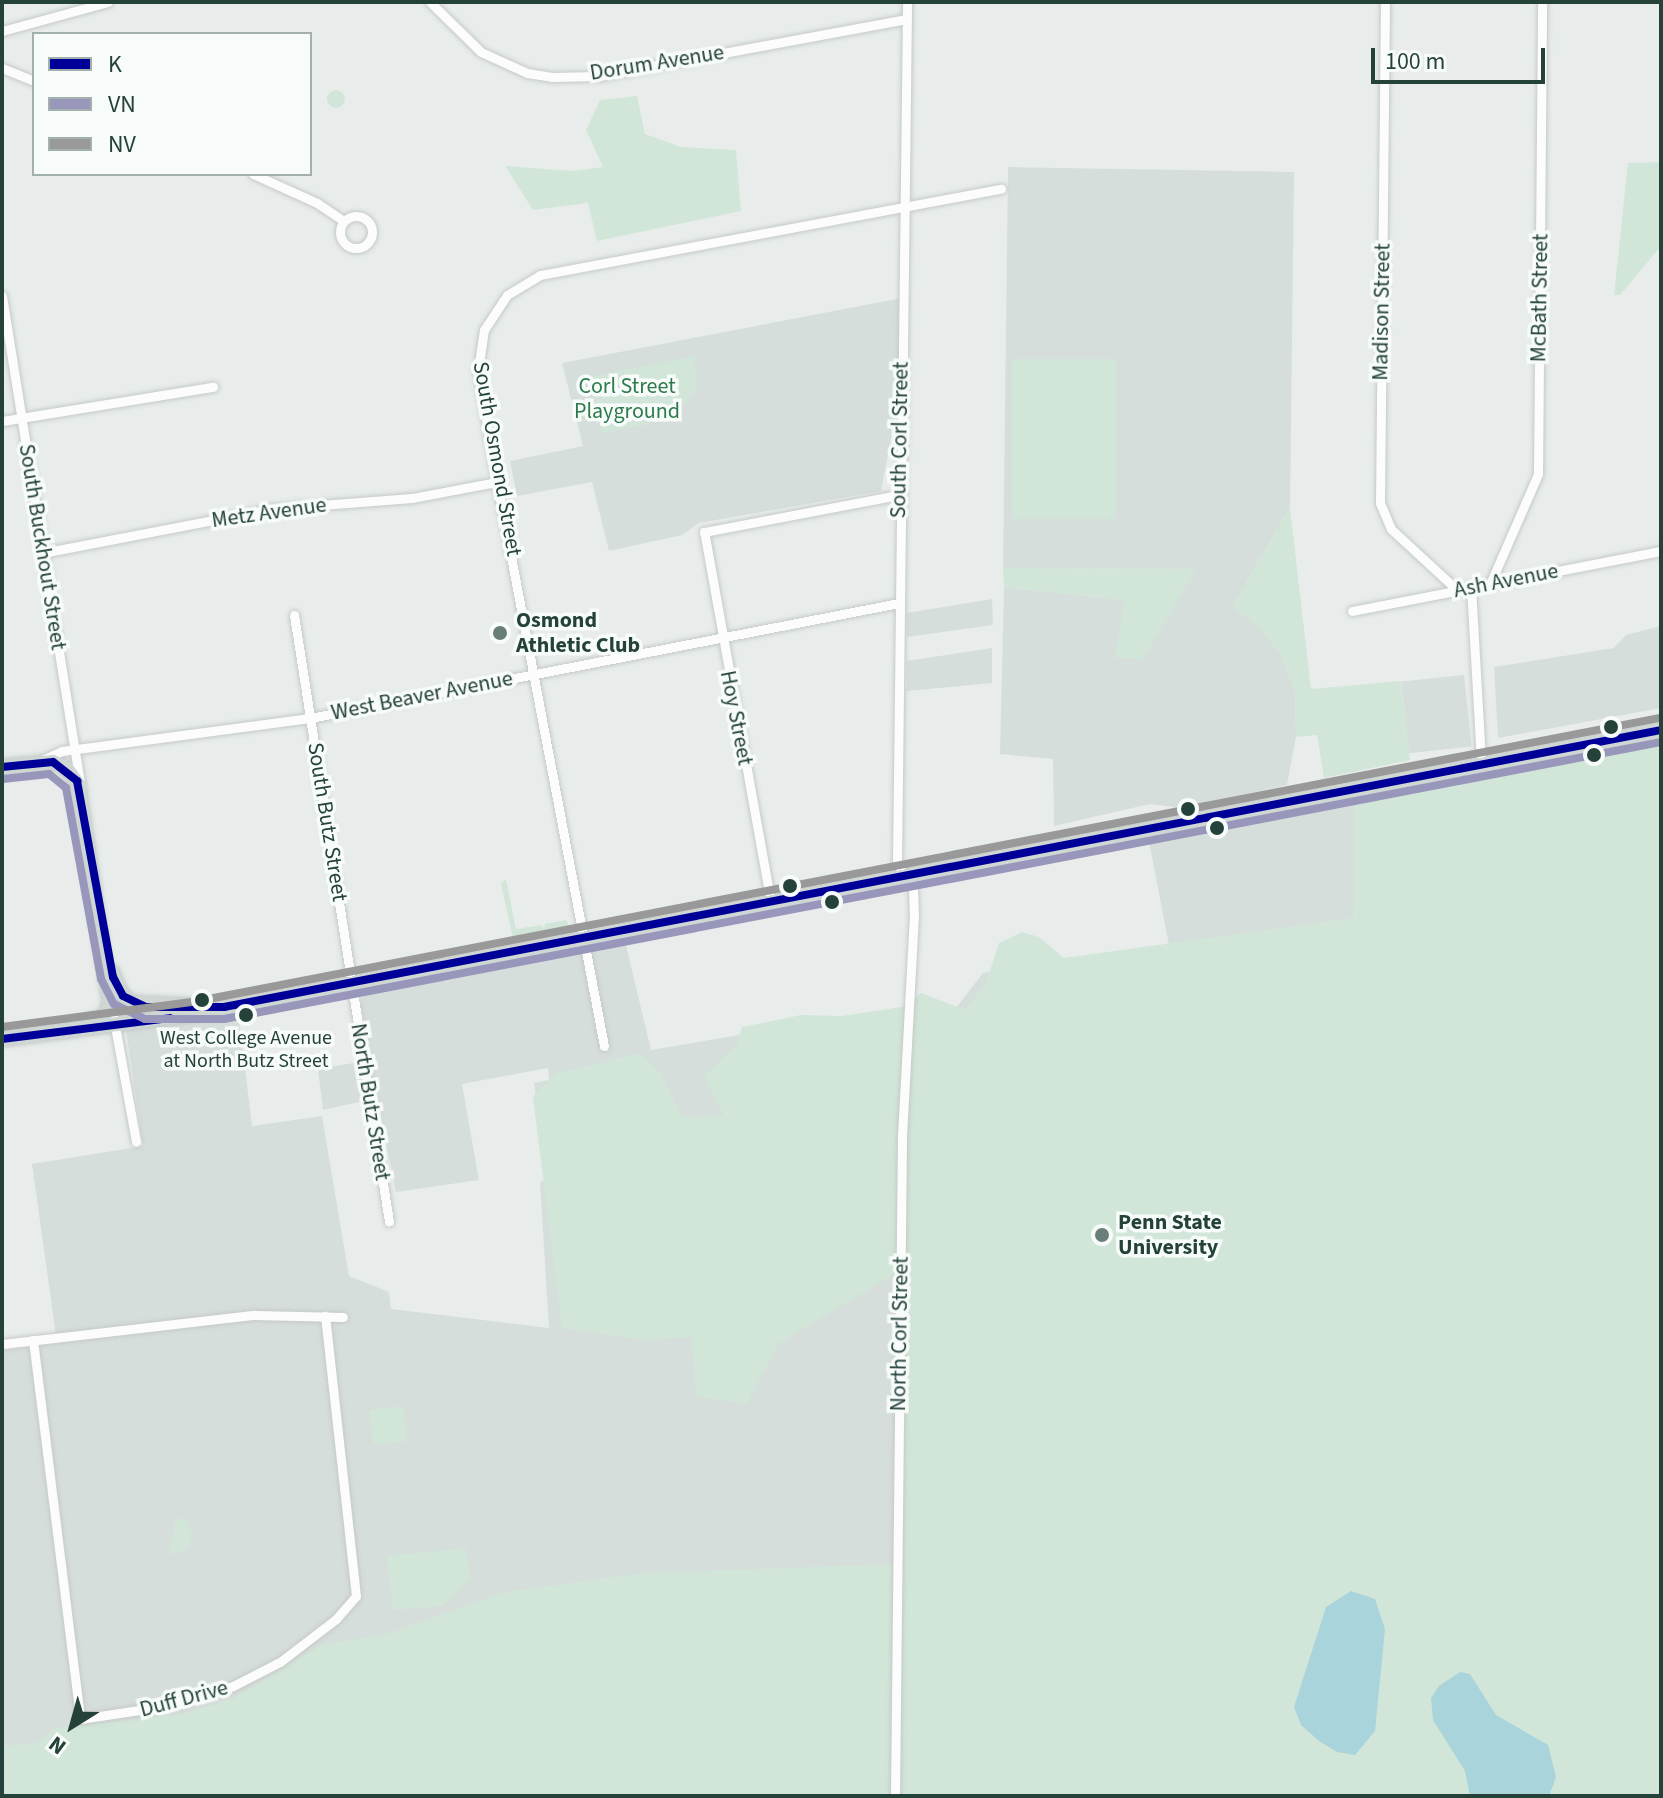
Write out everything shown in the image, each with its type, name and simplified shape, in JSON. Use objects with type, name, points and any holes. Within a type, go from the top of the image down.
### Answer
[{"type":"main road","points":[[2,1039],[116,1025],[224,1007],[586,940],[904,875],[1661,730]]},
{"type":"main road","name":"West Beaver Avenue","points":[[2,767],[38,761],[64,767]]},
{"type":"main road","name":"South Buckhout Street","points":[[64,767],[77,781],[94,882]]},
{"type":"main road","points":[[94,882],[113,977],[123,996],[146,1007],[224,1007]]},
{"type":"main road","points":[[19,1037],[103,1018],[110,1004],[94,882]]},
{"type":"street","points":[[2,31],[108,2]]},
{"type":"street","name":"Dorum Avenue","points":[[430,2],[481,52],[527,73],[552,77],[599,76],[907,19]]},
{"type":"street","name":"South Corl Street","points":[[904,875],[897,863],[898,495],[907,2]]},
{"type":"street","name":"Madison Street","points":[[1385,2],[1380,503],[1397,536],[1457,590]]},
{"type":"street","name":"McBath Street","points":[[1490,584],[1538,474],[1542,2]]},
{"type":"street","points":[[2,68],[32,80]]},
{"type":"street","points":[[257,176],[317,203],[344,221]]},
{"type":"street","name":"South Osmond Street","points":[[604,1046],[517,574],[497,482],[478,351],[493,312],[524,282],[561,269],[904,204],[1001,189]]},
{"type":"street","name":"South Buckhout Street","points":[[2,296],[81,798]]},
{"type":"street","points":[[2,421],[213,387]]},
{"type":"street","name":"Metz Avenue","points":[[42,553],[270,509],[412,498],[497,482]]},
{"type":"street","name":"Hoy Street","points":[[771,903],[704,532],[898,495]]},
{"type":"street","name":"Ash Avenue","points":[[1352,611],[1661,551]]},
{"type":"street","points":[[1471,587],[1481,763]]},
{"type":"street","name":"West Beaver Avenue","points":[[38,761],[62,751],[113,748],[310,718],[899,603]]},
{"type":"street","name":"South Butz Street","points":[[294,615],[351,982]]},
{"type":"street","name":"North Corl Street","points":[[895,1796],[903,1103],[914,917],[913,888],[904,875]]},
{"type":"street","name":"North Butz Street","points":[[351,982],[389,1222]]},
{"type":"street","points":[[110,1004],[136,1142]]},
{"type":"street","points":[[2,1344],[254,1315],[343,1317]]},
{"type":"street","name":"Duff Drive","points":[[33,1340],[80,1719],[179,1704],[244,1681],[314,1637],[356,1596],[325,1316]]},
{"type":"shaded area","points":[[1008,167],[1294,172],[1290,508],[1246,583],[1259,627],[1280,653],[1295,691],[1296,737],[1287,785],[1182,808],[1150,804],[1054,826],[1053,759],[1000,754],[1004,587],[1124,600],[1195,569],[1003,568]]},
{"type":"shaded area","points":[[902,298],[901,387],[881,491],[699,523],[682,535],[609,551],[592,482],[517,496],[510,461],[583,446],[562,363]]},
{"type":"shaded area","points":[[992,599],[993,625],[907,637],[907,613]]},
{"type":"shaded area","points":[[1661,626],[1661,708],[1498,738],[1494,667],[1614,648],[1626,635]]},
{"type":"shaded area","points":[[992,648],[992,683],[907,691],[907,661]]},
{"type":"shaded area","points":[[1464,675],[1472,747],[1409,753],[1401,682]]},
{"type":"shaded area","name":"Penn State University","points":[[1661,741],[1661,1796],[2,1796],[2,1351],[57,1343],[32,1164],[143,1146],[126,1029],[238,1010],[252,1126],[322,1116],[349,1276],[389,1292],[391,1309],[549,1328],[540,1182],[548,1180],[534,1083],[549,1080],[548,1068],[462,1084],[479,1180],[396,1192],[377,1098],[323,1110],[318,1069],[371,1060],[361,1002],[366,990],[625,941],[651,1050],[902,1007],[910,1067],[983,973],[1169,945],[1148,837]]},
{"type":"green space","points":[[332,90],[340,90],[345,99],[343,106],[332,108],[327,103],[327,95]]},
{"type":"green space","points":[[637,96],[645,134],[681,147],[736,150],[741,211],[597,241],[588,203],[533,210],[505,166],[574,171],[603,167],[586,130],[600,100]]},
{"type":"green space","points":[[1661,162],[1661,246],[1620,295],[1614,295],[1628,163]]},
{"type":"green space","name":"Corl Street Playground","points":[[694,356],[697,386],[683,406],[659,409],[649,424],[602,433],[591,377]]},
{"type":"green space","points":[[1012,359],[1116,359],[1116,519],[1012,519]]},
{"type":"green space","points":[[1290,508],[1311,689],[1401,681],[1410,760],[1324,778],[1317,735],[1296,737],[1295,691],[1280,653],[1259,627],[1232,607]]},
{"type":"green space","points":[[1003,568],[1196,569],[1143,659],[1115,658],[1124,600],[1004,587]]},
{"type":"green space","name":"Penn State University","points":[[1661,745],[1661,1796],[2,1796],[2,1746],[36,1743],[56,1728],[181,1714],[232,1699],[319,1646],[389,1633],[506,1592],[644,1573],[897,1564],[900,1271],[778,1344],[746,1404],[696,1396],[692,1337],[644,1340],[562,1328],[533,1097],[555,1074],[640,1053],[660,1073],[682,1117],[724,1116],[704,1076],[737,1045],[742,1027],[801,1015],[842,1016],[902,1007],[921,993],[965,1010],[986,983],[999,943],[1022,932],[1039,937],[1064,958],[1353,918],[1354,805]]},
{"type":"green space","points":[[506,879],[516,929],[542,925],[544,929],[545,924],[566,920],[570,928],[513,939],[501,883]]},
{"type":"green space","points":[[403,1406],[407,1441],[374,1445],[369,1410]]},
{"type":"green space","points":[[184,1517],[193,1536],[185,1551],[169,1554],[176,1520]]},
{"type":"green space","points":[[466,1548],[470,1579],[443,1606],[393,1610],[387,1556]]},
{"type":"water","points":[[1351,1591],[1375,1599],[1385,1629],[1375,1731],[1355,1755],[1337,1752],[1319,1741],[1301,1725],[1294,1707],[1326,1607]]},
{"type":"water","points":[[1460,1672],[1470,1674],[1496,1715],[1548,1745],[1556,1777],[1549,1796],[1470,1796],[1465,1771],[1433,1720],[1431,1698],[1439,1686]]},
{"type":"transit line","name":"NV","points":[[2,1027],[193,1002],[1659,718]]},
{"type":"transit line","name":"K","points":[[2,767],[53,762],[77,781],[113,977],[123,996],[146,1007],[224,1007],[1661,730]]},
{"type":"transit line","name":"VN","points":[[3,779],[49,774],[66,788],[101,979],[114,1004],[145,1019],[224,1019],[1661,742]]},
{"type":"transit line","name":"K","points":[[2,1039],[170,1018]]},
{"type":"place","name":"Osmond Athletic Club","points":[[500,633]]},
{"type":"place","name":"West College Avenue at North Butz Street","points":[[246,1015]]},
{"type":"place","name":"Penn State University","points":[[1102,1235]]}]
